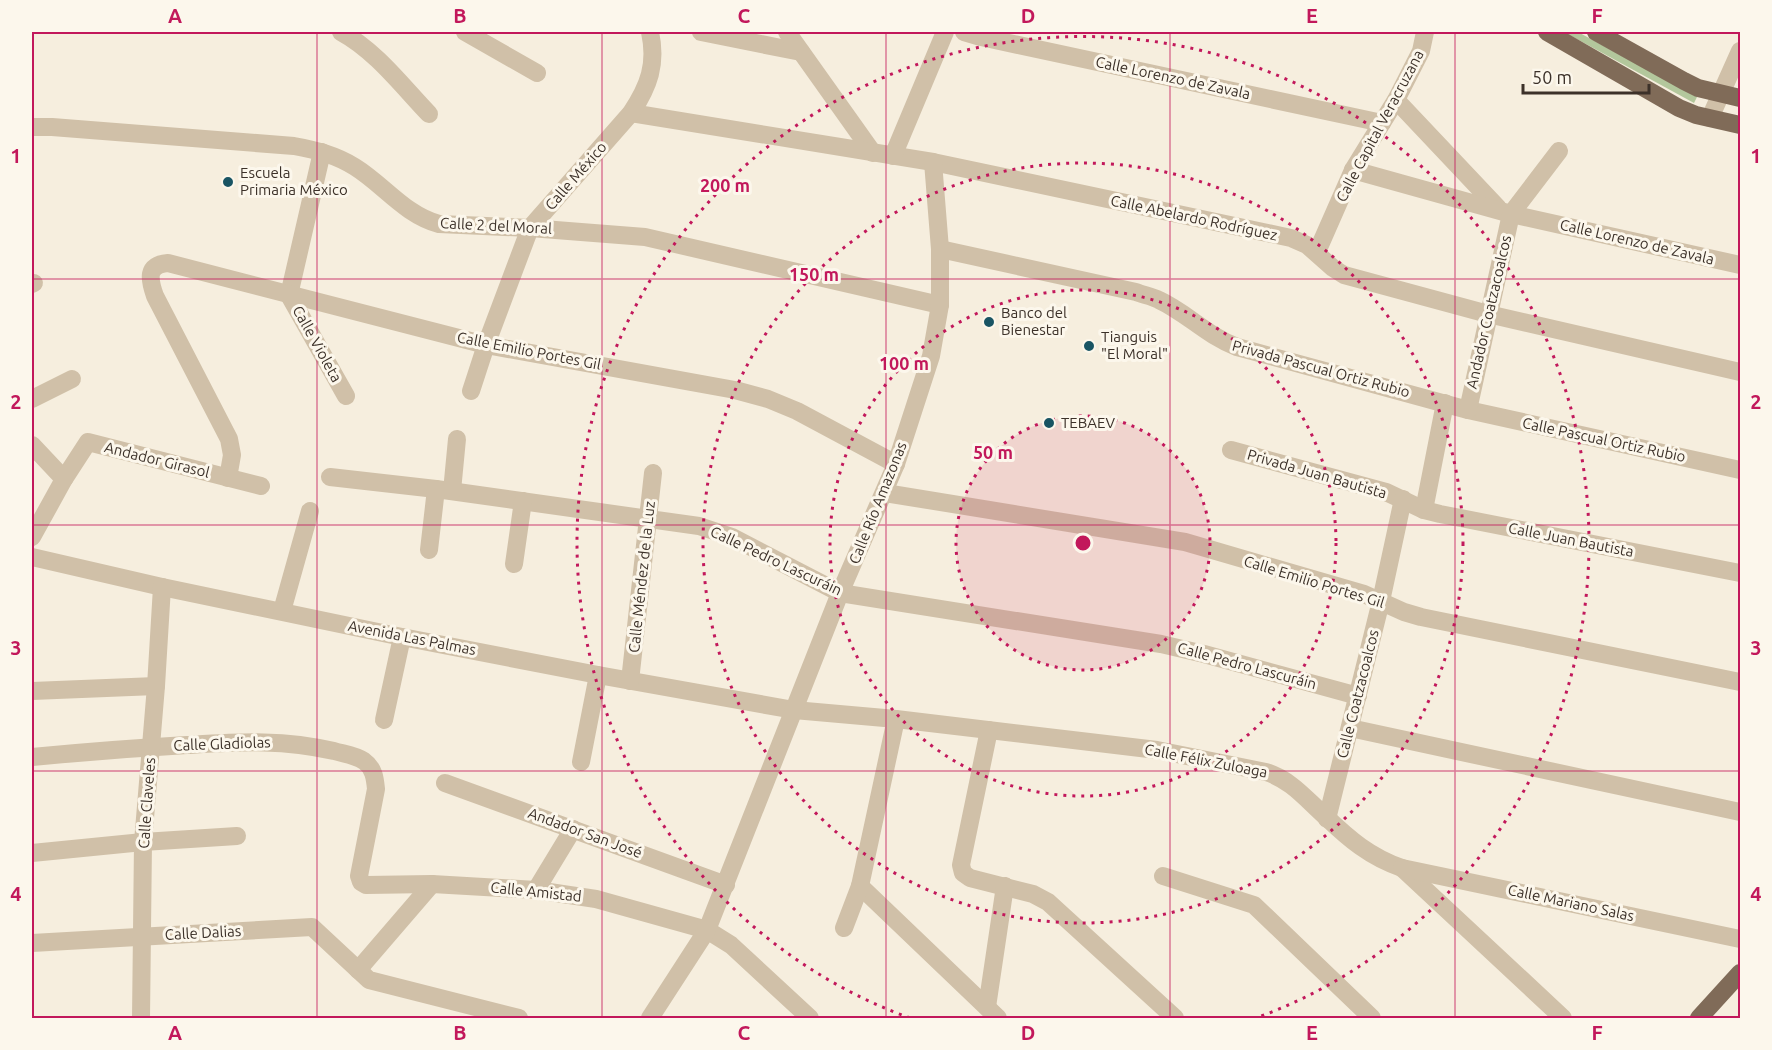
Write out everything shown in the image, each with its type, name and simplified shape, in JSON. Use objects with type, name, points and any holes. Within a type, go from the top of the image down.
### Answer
[{"type":"main road","points":[[1547,32],[1679,108],[1696,115],[1740,125]]},
{"type":"main road","points":[[1596,32],[1684,81],[1740,98]]},
{"type":"main road","points":[[1706,1016],[1740,973]]},
{"type":"street","points":[[341,32],[355,39],[429,114]]},
{"type":"street","points":[[465,32],[537,73]]},
{"type":"street","name":"Calle México","points":[[471,391],[530,228],[632,113],[644,94],[651,71],[654,49],[650,32]]},
{"type":"street","points":[[701,32],[801,52]]},
{"type":"street","points":[[787,32],[873,153]]},
{"type":"street","points":[[893,156],[945,32]]},
{"type":"street","name":"Calle Lorenzo de Zavala","points":[[964,32],[1382,123]]},
{"type":"street","name":"Calle Capital Veracruzana","points":[[1317,252],[1353,170],[1396,100],[1421,51],[1425,32]]},
{"type":"street","points":[[1710,118],[1740,51]]},
{"type":"street","points":[[1396,100],[1505,212],[1559,151]]},
{"type":"street","name":"Calle Abelardo Rodríguez","points":[[632,113],[933,162],[1291,238],[1307,244],[1333,268],[1344,274],[1488,314],[1740,372]]},
{"type":"street","name":"Calle 2 del Moral","points":[[32,128],[52,127],[294,146],[322,152],[356,167],[426,221],[439,224],[645,237],[940,305]]},
{"type":"street","name":"Calle Violeta","points":[[322,152],[289,295],[346,396]]},
{"type":"street","name":"Calle Río Amazonas","points":[[650,1018],[707,930],[840,593],[896,464],[931,356],[940,305],[940,249],[933,162]]},
{"type":"street","name":"Calle Lorenzo de Zavala","points":[[1353,170],[1505,212],[1740,265]]},
{"type":"street","name":"Andador Coatzacoalcos","points":[[1468,410],[1488,314],[1505,212]]},
{"type":"street","name":"Privada Pascual Ortiz Rubio","points":[[940,249],[1136,292],[1158,299],[1221,341],[1237,347],[1468,410]]},
{"type":"street","name":"Calle Emilio Portes Gil","points":[[228,478],[232,455],[229,439],[151,286],[150,276],[153,268],[159,264],[168,263],[486,345],[735,390],[768,399],[797,411],[896,464]]},
{"type":"street","points":[[32,399],[72,379]]},
{"type":"street","points":[[1425,510],[1445,403]]},
{"type":"street","name":"Calle Pascual Ortiz Rubio","points":[[1468,410],[1740,470]]},
{"type":"street","points":[[429,550],[457,439]]},
{"type":"street","name":"Andador Girasol","points":[[32,537],[64,479],[88,442],[228,478]]},
{"type":"street","points":[[32,445],[64,479]]},
{"type":"street","name":"Privada Juan Bautista","points":[[1231,450],[1386,492],[1403,500]]},
{"type":"street","name":"Calle Méndez de la Luz","points":[[630,681],[653,473]]},
{"type":"street","name":"Calle Pedro Lascuráin","points":[[330,477],[444,490],[699,526],[717,530],[732,537],[840,593],[1161,644],[1358,696]]},
{"type":"street","points":[[228,478],[261,486]]},
{"type":"street","name":"Calle Emilio Portes Gil","points":[[885,493],[1185,542],[1364,594],[1421,617],[1740,682]]},
{"type":"street","name":"Calle Juan Bautista","points":[[1403,500],[1440,514],[1740,573]]},
{"type":"street","name":"Calle Coatzacoalcos","points":[[1327,819],[1381,601],[1403,500]]},
{"type":"street","points":[[514,564],[523,501]]},
{"type":"street","points":[[282,612],[310,511]]},
{"type":"street","name":"Avenida Las Palmas","points":[[32,557],[162,587],[402,637],[794,710]]},
{"type":"street","name":"Calle Claveles","points":[[141,1018],[143,842],[162,587]]},
{"type":"street","points":[[384,720],[402,637]]},
{"type":"street","points":[[581,762],[598,675]]},
{"type":"street","points":[[32,691],[156,686]]},
{"type":"street","name":"Calle Félix Zuloaga","points":[[794,710],[896,719],[1157,750],[1266,772],[1280,777],[1293,785],[1327,819],[1367,853],[1402,868],[1563,1018]]},
{"type":"street","points":[[843,928],[860,886],[896,719]]},
{"type":"street","points":[[1350,728],[1740,812]]},
{"type":"street","points":[[989,730],[961,865],[963,873],[970,878],[1033,894],[1048,902],[1175,1018]]},
{"type":"street","name":"Calle Gladiolas","points":[[32,756],[252,741],[305,745],[354,756],[371,768],[376,789],[359,876],[361,882]]},
{"type":"street","name":"Andador San José","points":[[445,783],[726,885]]},
{"type":"street","points":[[536,890],[573,829]]},
{"type":"street","points":[[32,853],[237,836]]},
{"type":"street","name":"Calle Mariano Salas","points":[[1402,868],[1740,939]]},
{"type":"street","points":[[1163,876],[1254,905],[1372,1018]]},
{"type":"street","name":"Calle Amistad","points":[[361,882],[366,885],[432,884],[536,890],[596,899],[707,930],[731,945],[810,1018]]},
{"type":"street","points":[[358,970],[432,884]]},
{"type":"street","points":[[860,886],[992,1013]]},
{"type":"street","points":[[992,1013],[1005,886]]},
{"type":"street","name":"Calle Dalias","points":[[32,943],[312,927],[369,980],[519,1018]]},
{"type":"green space","points":[[1564,32],[1578,32],[1697,97],[1694,103]]},
{"type":"place","name":"Escuela Primaria México","points":[[228,182]]},
{"type":"place","name":"Banco del Bienestar","points":[[989,322]]},
{"type":"place","name":"Tianguis \"El Moral\"","points":[[1089,346]]},
{"type":"place","name":"TEBAEV","points":[[1049,423]]}]
